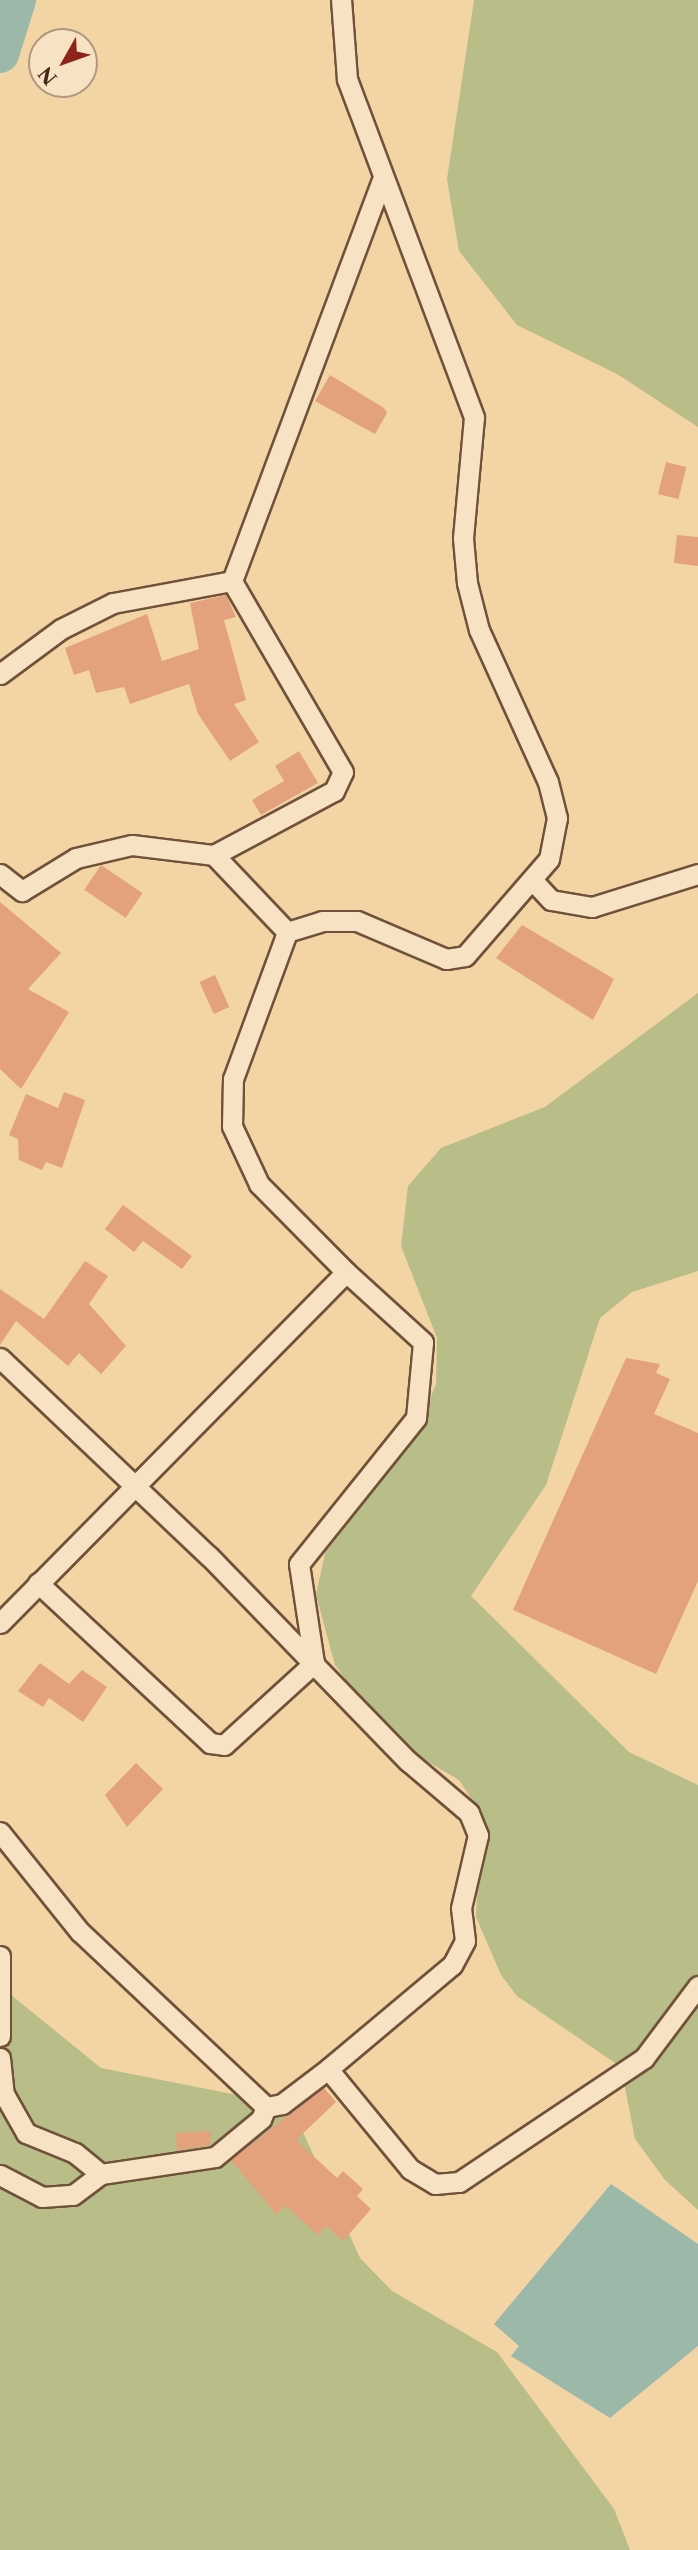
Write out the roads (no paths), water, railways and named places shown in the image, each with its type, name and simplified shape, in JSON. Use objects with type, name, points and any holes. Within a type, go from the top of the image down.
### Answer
[{"type":"street","points":[[287,932],[322,921],[357,921],[446,959],[465,956],[535,883],[549,859],[556,818],[467,583],[463,538],[474,416],[382,179],[347,79],[341,0]]},
{"type":"street","points":[[232,581],[382,179]]},
{"type":"street","points":[[0,674],[61,629],[113,603],[232,581]]},
{"type":"street","points":[[0,874],[22,891],[76,858],[132,845],[214,855],[334,792],[342,772],[232,581]]},
{"type":"street","points":[[214,855],[287,932]]},
{"type":"street","points":[[535,883],[551,900],[592,907],[698,874]]},
{"type":"street","points":[[287,932],[233,1079],[232,1126],[259,1184],[346,1272],[423,1342],[416,1418],[299,1564],[314,1663]]},
{"type":"street","points":[[0,1623],[346,1272]]},
{"type":"street","points":[[0,1358],[134,1485],[314,1663],[408,1761],[469,1813],[478,1835],[461,1908],[465,1941],[452,1965],[328,2069],[282,2104],[266,2107]]},
{"type":"street","points":[[38,1583],[210,1743],[224,1745],[314,1663]]},
{"type":"street","points":[[0,1832],[80,1932],[266,2107]]},
{"type":"street","points":[[0,1956],[0,2036]]},
{"type":"street","points":[[328,2069],[410,2169],[435,2185],[459,2182],[644,2058],[698,1986]]},
{"type":"street","points":[[0,2058],[10,2110],[26,2133],[75,2153],[101,2175]]},
{"type":"street","points":[[0,2175],[42,2197],[73,2195],[101,2175],[215,2157],[261,2119],[266,2107]]},
{"type":"waterway","points":[[0,54],[17,0]]}]
